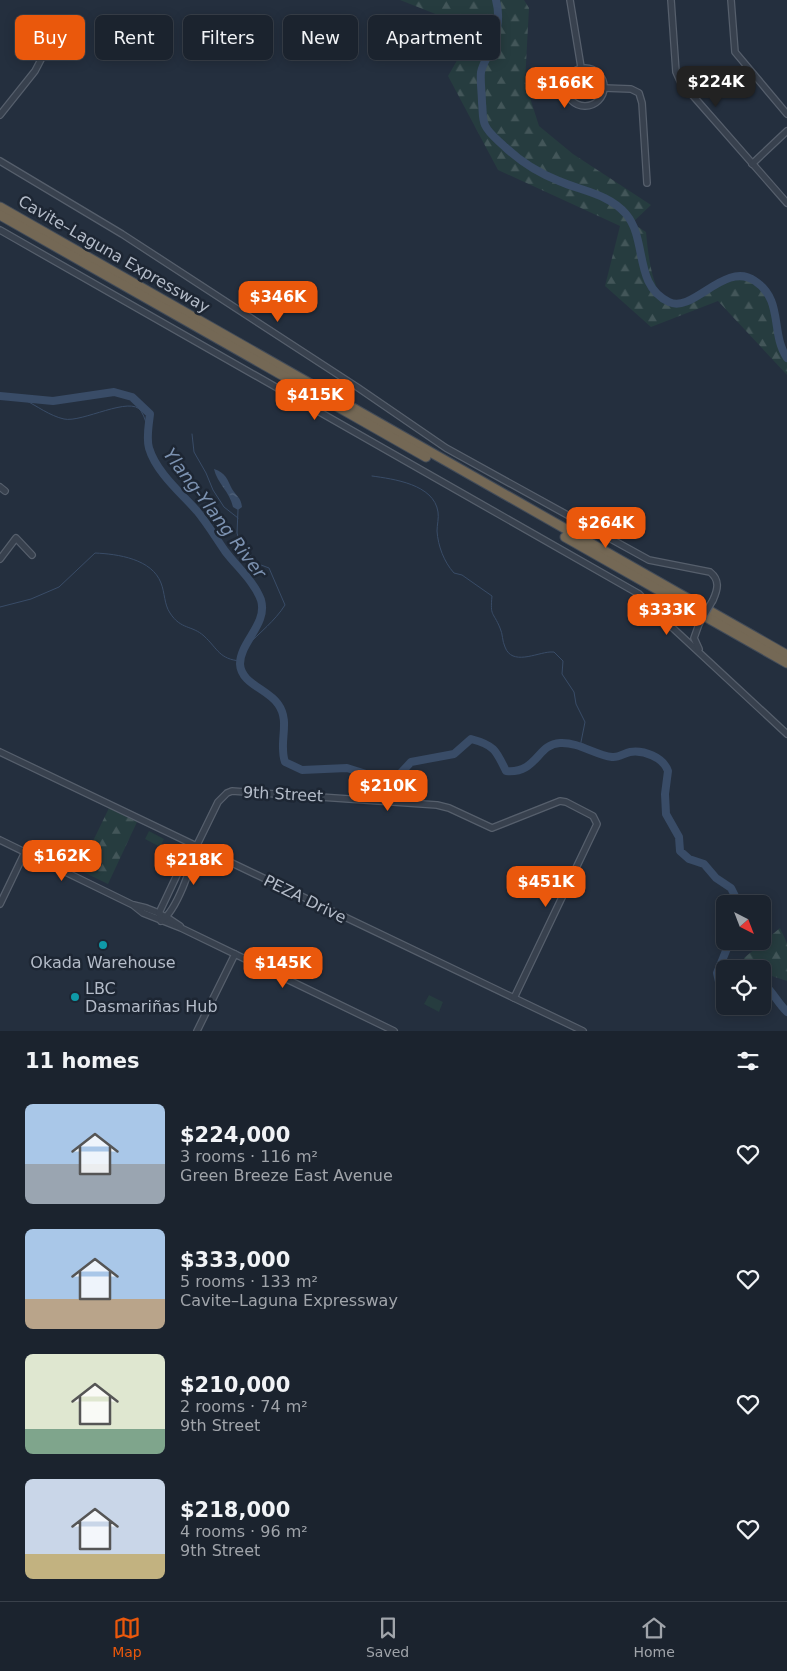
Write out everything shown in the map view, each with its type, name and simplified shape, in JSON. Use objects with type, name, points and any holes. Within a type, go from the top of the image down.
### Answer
[{"type":"highway","name":"Cavite–Laguna Expressway","points":[[0,207],[787,655]]},
{"type":"highway","name":"Cavite–Laguna Expressway","points":[[0,215],[787,663]]},
{"type":"street","points":[[570,0],[582,67]]},
{"type":"street","points":[[671,0],[676,72],[680,81],[787,203]]},
{"type":"street","points":[[731,0],[735,52],[787,114]]},
{"type":"street","points":[[0,115],[35,71],[41,60]]},
{"type":"street","points":[[582,67],[598,72],[604,82],[604,88],[599,100],[587,106],[574,103],[569,99],[565,86],[570,74],[582,67]]},
{"type":"street","points":[[604,88],[631,89],[639,93],[642,103],[647,183]]},
{"type":"street","points":[[752,164],[787,131]]},
{"type":"street","points":[[0,161],[147,250],[394,411],[446,448],[649,560],[710,572],[716,578],[718,585],[713,600],[699,624],[694,641],[710,662]]},
{"type":"street","points":[[0,230],[639,594],[787,734]]},
{"type":"street","points":[[0,559],[16,538],[32,555]]},
{"type":"street","name":"PEZA Drive","points":[[0,752],[583,1031]]},
{"type":"street","name":"9th Street","points":[[168,917],[193,862],[196,847],[218,802],[226,793],[437,805],[449,808],[492,828],[560,801],[566,802],[596,820],[597,824],[514,998]]},
{"type":"street","points":[[0,840],[133,905],[143,913],[182,928],[386,1029],[394,1031]]},
{"type":"street","name":"9th Street","points":[[159,913],[185,858],[196,847]]},
{"type":"street","points":[[0,904],[25,852]]},
{"type":"street","points":[[133,905],[145,907],[168,917],[182,928]]},
{"type":"street","points":[[159,913],[162,921]]},
{"type":"street","points":[[162,921],[168,917]]},
{"type":"street","points":[[197,1031],[235,954]]},
{"type":"green space","points":[[400,0],[524,0],[529,8],[525,82],[539,126],[573,154],[651,205],[632,223],[646,232],[650,265],[658,290],[664,299],[672,304],[682,303],[724,278],[745,276],[755,280],[772,299],[776,313],[777,338],[787,358],[787,375],[718,301],[651,327],[605,286],[620,226],[498,170],[448,76],[457,60],[500,60],[500,15],[438,15]]},
{"type":"green space","points":[[109,808],[137,822],[108,884],[79,870]]},
{"type":"green space","points":[[149,831],[164,839],[160,847],[145,839]]},
{"type":"green space","points":[[780,928],[787,943],[787,981],[771,976],[771,960],[744,960],[744,958],[754,950],[771,950],[771,936]]},
{"type":"green space","points":[[429,995],[443,1002],[439,1012],[424,1004]]},
{"type":"water","points":[[214,469],[226,477],[239,499],[242,507],[238,510],[233,507]]},
{"type":"waterway","points":[[496,0],[498,17],[496,33],[492,48],[482,68],[481,76],[483,117],[489,131],[517,158],[530,167],[551,178],[603,197],[619,207],[633,225],[645,274],[650,285],[669,302],[678,304],[688,301],[732,277],[744,276],[755,281],[770,298],[779,338],[787,358]]},
{"type":"waterway","name":"Ylang-Ylang River","points":[[0,396],[53,401],[114,392],[132,397],[150,414],[148,444],[152,457],[163,474],[197,511],[225,551],[250,580],[261,600],[261,617],[244,648],[240,664],[245,677],[274,699],[282,711],[284,718],[283,755],[285,762],[302,770],[347,768],[385,780],[398,776],[411,762],[454,754],[471,739],[490,746],[500,758],[506,771],[516,771],[524,768],[531,764],[546,748],[560,743],[574,744],[612,757],[630,752],[647,753],[662,762],[668,771],[665,794],[666,814],[679,837],[680,851],[689,859],[704,864],[716,878],[731,888],[734,895]]},
{"type":"waterway","points":[[25,400],[64,419],[82,417],[127,406],[136,407],[141,411],[149,433]]},
{"type":"waterway","points":[[192,434],[194,452],[213,490],[224,507],[238,518]]},
{"type":"waterway","points":[[372,476],[401,481],[421,489],[429,495],[435,503],[438,512],[437,531],[444,559],[454,573],[462,575],[492,596],[492,611],[501,630],[508,653],[513,656],[525,657],[554,652],[563,661],[562,674],[574,692],[576,704],[585,722],[580,747]]},
{"type":"waterway","points":[[238,510],[237,533],[241,547],[261,565],[269,568],[285,605],[247,646]]},
{"type":"waterway","points":[[0,607],[31,599],[59,587],[95,553],[133,559],[150,568],[157,575],[168,610],[178,622],[204,636],[223,656],[240,661]]},
{"type":"waterway","name":"Ylang-Ylang River","points":[[722,960],[726,950]]},
{"type":"waterway","name":"Ylang-Ylang River","points":[[771,993],[787,1012]]},
{"type":"place","name":"Okada Warehouse","points":[[103,945]]},
{"type":"place","name":"LBC Dasmariñas Hub","points":[[75,997]]}]
